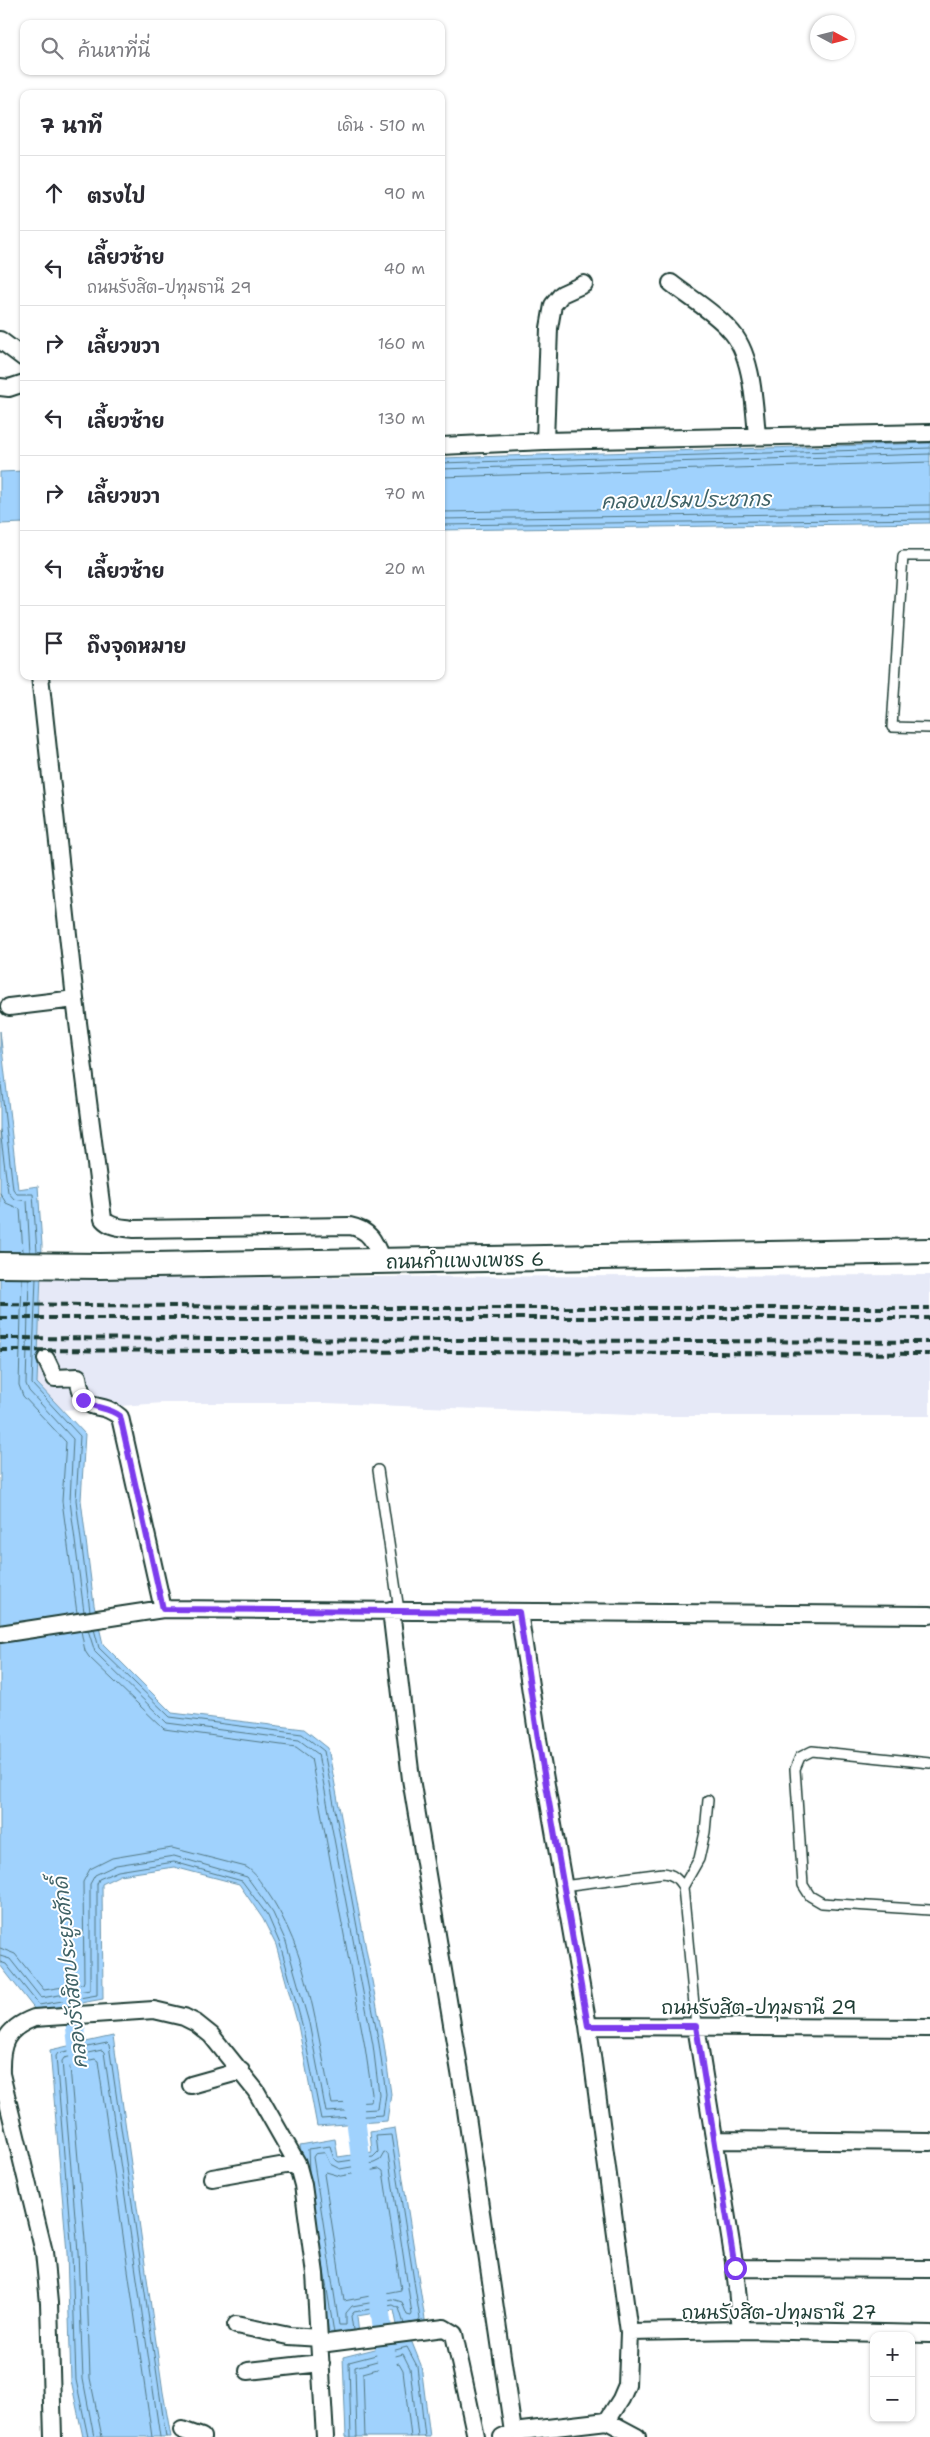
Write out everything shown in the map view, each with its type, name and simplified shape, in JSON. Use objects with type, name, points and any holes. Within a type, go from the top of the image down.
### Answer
[{"type":"main road","name":"ถนนกำแพงเพชร 6","points":[[0,1265],[100,1266],[930,1251]]},
{"type":"street","points":[[671,283],[731,330],[742,348],[749,370],[757,436]]},
{"type":"street","points":[[545,441],[549,328],[553,305],[562,294],[584,284]]},
{"type":"street","points":[[0,340],[20,355]]},
{"type":"street","points":[[0,387],[9,388],[20,384]]},
{"type":"street","points":[[445,446],[545,441],[930,432]]},
{"type":"street","points":[[40,680],[75,999],[103,1218],[107,1223],[133,1229],[350,1226],[361,1228],[368,1233],[374,1241],[382,1261]]},
{"type":"street","points":[[9,1007],[75,999]]},
{"type":"street","points":[[46,1359],[55,1378],[78,1377],[83,1400],[91,1406],[112,1409],[120,1416],[163,1609]]},
{"type":"street","points":[[0,1634],[163,1609],[930,1615]]},
{"type":"street","points":[[395,1610],[412,1788],[464,2096],[508,2435],[608,2420],[637,2437]]},
{"type":"street","points":[[519,1612],[563,1886],[588,2026],[629,2332],[627,2385],[608,2420]]},
{"type":"street","points":[[53,2437],[49,2303],[44,2252],[1,2074],[0,2054],[7,2035],[18,2024],[34,2018],[154,2010],[184,2016],[212,2035],[256,2091],[297,2163],[304,2185],[315,2274],[325,2437]]},
{"type":"street","name":"ถนนรังสิต-ปทุมธานี 29","points":[[588,2026],[930,2028]]},
{"type":"street","points":[[696,2026],[716,2140],[735,2268],[741,2330]]},
{"type":"street","points":[[191,2085],[241,2071]]},
{"type":"street","points":[[716,2140],[930,2142]]},
{"type":"street","points":[[212,2178],[297,2163]]},
{"type":"street","points":[[735,2268],[930,2270]]},
{"type":"street","points":[[236,2325],[320,2341],[351,2340],[444,2328],[454,2334],[476,2437]]},
{"type":"street","name":"ถนนรังสิต-ปทุมธานี 27","points":[[629,2332],[741,2330],[930,2334]]},
{"type":"street","points":[[248,2371],[321,2363]]},
{"type":"street","points":[[182,2430],[202,2437]]},
{"type":"lane","points":[[930,556],[903,556],[892,727],[930,728]]},
{"type":"lane","points":[[378,1470],[395,1610]]},
{"type":"lane","points":[[930,1763],[812,1751],[800,1757],[794,1769],[803,1885],[810,1896],[822,1903],[930,1910]]},
{"type":"lane","points":[[683,1887],[699,1859],[705,1832],[708,1800]]},
{"type":"lane","points":[[563,1886],[663,1873],[672,1874],[683,1887],[696,2026]]},
{"type":"shaded area","points":[[930,1275],[930,1416],[657,1416],[326,1403],[163,1403],[62,1410],[37,1383],[41,1278]]},
{"type":"water","name":"คลองเปรมประชากร","points":[[930,443],[930,523],[445,530],[445,458]]},
{"type":"water","points":[[20,471],[20,523],[0,524],[0,472]]},
{"type":"water","points":[[0,1031],[18,1189],[38,1186],[42,1245],[37,1383],[85,1434],[81,1500],[94,1605],[103,1644],[172,1713],[304,1729],[328,1748],[384,2044],[391,2094],[387,2121],[317,2126],[298,2025],[276,1945],[263,1919],[239,1884],[174,1867],[120,1875],[102,1884],[103,1999],[36,2011],[0,1965]]},
{"type":"water","points":[[113,2036],[171,2437],[83,2437],[71,2381],[67,2253],[50,2050]]},
{"type":"water","points":[[395,2128],[426,2326],[398,2330],[394,2310],[357,2316],[359,2335],[330,2340],[300,2145],[335,2139],[338,2157],[372,2152],[370,2132]]},
{"type":"water","points":[[411,2340],[421,2365],[430,2437],[346,2437],[343,2357]]},
{"type":"waterway","name":"คลองรังสิตประยูรศักดิ์","points":[[70,1979],[80,2068]]},
{"type":"waterway","points":[[353,2098],[363,2178]]},
{"type":"waterway","points":[[377,2287],[388,2371]]},
{"type":"railway","points":[[0,1304],[351,1308],[930,1308]]},
{"type":"railway","points":[[0,1318],[930,1318]]},
{"type":"railway","points":[[0,1338],[930,1342]]},
{"type":"railway","points":[[0,1350],[930,1354]]},
{"type":"route","points":[[83,1400],[91,1406],[112,1409],[120,1416],[163,1609],[519,1612],[538,1739],[588,2026],[696,2026],[716,2140],[735,2268]]}]
